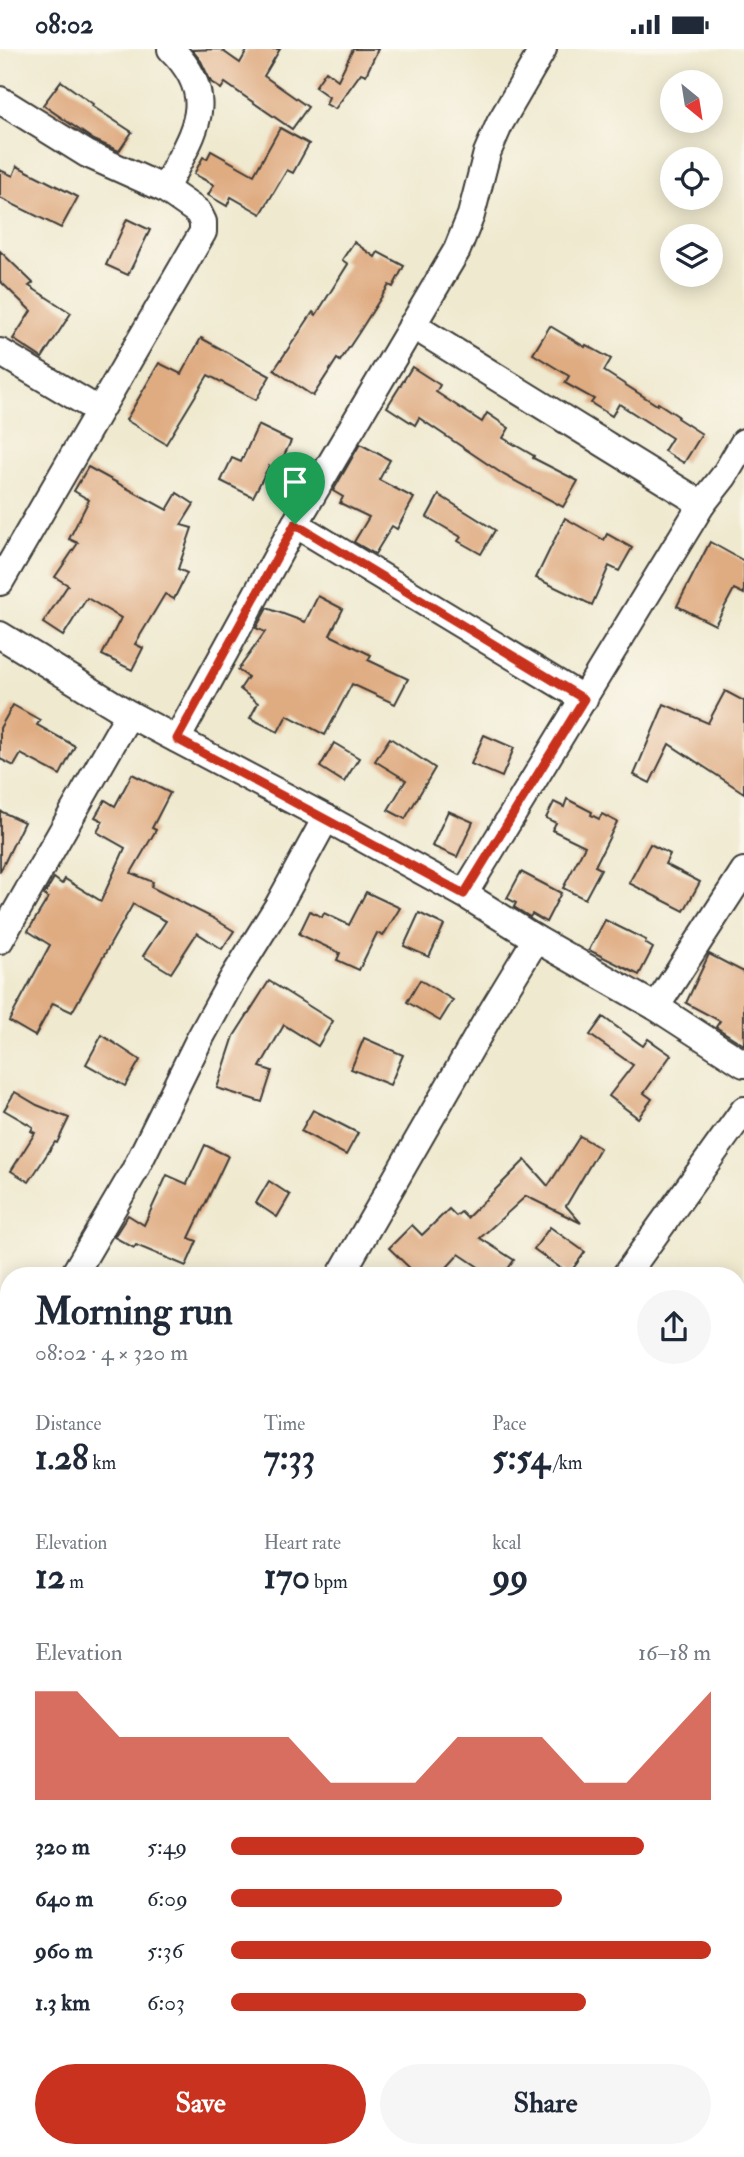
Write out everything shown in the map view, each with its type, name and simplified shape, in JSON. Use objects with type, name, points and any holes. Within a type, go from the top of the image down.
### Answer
[{"type":"street","points":[[164,189],[198,120],[200,105],[191,75],[171,49]]},
{"type":"street","points":[[177,739],[295,524],[457,250],[471,215],[487,153],[500,123],[543,49]]},
{"type":"street","points":[[0,100],[87,154],[164,189],[198,212],[203,222],[203,232],[0,582]]},
{"type":"street","points":[[412,325],[702,504]]},
{"type":"street","points":[[0,352],[98,410]]},
{"type":"street","points":[[464,894],[702,504],[724,476],[744,442]]},
{"type":"street","points":[[295,524],[584,699]]},
{"type":"street","points":[[0,635],[129,714],[464,894],[536,939],[656,1007],[744,1064]]},
{"type":"street","points":[[2,933],[129,714]]},
{"type":"street","points":[[78,1267],[134,1172],[203,1031],[278,906],[326,818]]},
{"type":"street","points":[[656,1007],[744,871]]},
{"type":"street","points":[[345,1267],[536,939]]},
{"type":"street","points":[[631,1267],[744,1110]]},
{"type":"building","points":[[220,49],[240,63],[248,49],[280,49],[264,76],[308,107],[292,129],[225,83],[221,89],[211,82],[201,61],[192,50]]},
{"type":"building","points":[[353,49],[378,49],[366,75],[361,73],[335,109],[326,104],[329,97],[315,87],[326,71],[338,80]]},
{"type":"building","points":[[61,81],[93,104],[92,106],[132,132],[119,151],[94,140],[43,105]]},
{"type":"building","points":[[280,128],[309,144],[293,173],[287,170],[261,214],[231,197],[227,206],[208,195],[214,185],[194,174],[203,157],[207,159],[211,151],[254,175]]},
{"type":"building","points":[[17,166],[78,197],[61,228],[0,198],[0,170],[13,176]]},
{"type":"building","points":[[127,219],[150,230],[128,275],[106,265]]},
{"type":"building","points":[[354,242],[375,257],[378,252],[404,266],[393,287],[389,285],[340,361],[337,359],[313,396],[274,370],[313,312],[316,315],[348,264],[342,260]]},
{"type":"building","points":[[0,251],[33,283],[29,286],[71,313],[42,358],[13,339],[31,311],[0,281]]},
{"type":"building","points":[[550,326],[611,359],[604,371],[657,405],[658,403],[702,434],[684,463],[664,451],[672,438],[619,404],[612,416],[591,403],[594,399],[565,383],[569,376],[533,354]]},
{"type":"building","points":[[201,338],[270,376],[256,400],[208,375],[166,444],[126,420],[159,363],[181,374]]},
{"type":"building","points":[[412,367],[440,385],[436,392],[482,422],[487,413],[509,428],[503,438],[534,456],[533,458],[578,481],[563,507],[504,475],[419,418],[415,425],[387,407]]},
{"type":"building","points":[[258,425],[291,441],[277,470],[269,466],[253,497],[221,481],[232,458],[241,462]]},
{"type":"building","points":[[360,444],[390,460],[379,480],[414,498],[397,529],[392,526],[375,554],[354,542],[369,517],[340,503],[343,497],[333,491]]},
{"type":"building","points":[[88,467],[167,510],[177,493],[194,504],[181,525],[192,528],[178,569],[187,573],[174,599],[165,594],[135,644],[143,648],[132,670],[102,655],[121,618],[87,598],[63,636],[43,623],[68,585],[55,577],[78,543],[69,539],[89,500],[74,491]]},
{"type":"building","points":[[439,495],[495,530],[481,554],[458,541],[461,537],[427,517]]},
{"type":"building","points":[[565,518],[604,540],[607,534],[632,548],[619,571],[609,566],[592,605],[536,578]]},
{"type":"building","points":[[710,542],[744,561],[744,594],[734,589],[715,625],[677,606]]},
{"type":"building","points":[[318,596],[343,609],[330,635],[371,655],[368,660],[408,679],[395,704],[352,684],[325,735],[287,715],[278,732],[250,718],[258,703],[240,689],[248,677],[238,670],[265,632],[256,628],[267,608],[305,622]]},
{"type":"building","points":[[725,691],[744,701],[744,793],[669,744],[650,783],[634,775],[664,704],[708,723]]},
{"type":"building","points":[[13,705],[40,720],[37,725],[75,746],[60,775],[21,754],[14,766],[0,759],[0,728]]},
{"type":"building","points":[[484,735],[514,748],[502,777],[471,764]]},
{"type":"building","points":[[390,738],[435,768],[405,819],[388,810],[406,780],[375,761]]},
{"type":"building","points":[[334,743],[359,758],[344,782],[320,767]]},
{"type":"building","points":[[132,774],[170,793],[152,828],[156,830],[131,873],[153,882],[151,887],[234,931],[222,949],[197,933],[171,973],[143,956],[166,921],[133,904],[72,1012],[53,1003],[35,1036],[9,1021],[50,945],[28,931],[48,898],[44,895],[54,878],[62,884],[65,879],[101,901],[125,848],[97,832],[103,821],[95,817],[105,800],[115,806]]},
{"type":"building","points":[[567,799],[592,812],[591,815],[599,819],[602,814],[617,822],[595,866],[601,869],[585,899],[563,888],[585,846],[552,830],[556,823],[546,818],[554,802],[564,807]]},
{"type":"building","points":[[0,811],[24,822],[0,872]]},
{"type":"building","points":[[448,811],[473,822],[457,857],[432,846]]},
{"type":"building","points":[[650,844],[670,854],[665,864],[700,882],[684,911],[629,883]]},
{"type":"building","points":[[521,872],[561,893],[546,922],[532,914],[530,917],[514,907],[516,903],[507,898]]},
{"type":"building","points":[[366,892],[400,908],[383,936],[377,933],[359,970],[337,960],[340,953],[299,934],[310,911],[322,917],[324,913],[349,925]]},
{"type":"building","points":[[419,913],[444,925],[429,957],[404,946]]},
{"type":"building","points":[[605,920],[646,940],[645,943],[653,948],[639,975],[589,950]]},
{"type":"building","points":[[709,954],[744,972],[744,1045],[716,1027],[720,1021],[686,1003]]},
{"type":"building","points":[[420,980],[453,1000],[440,1021],[407,1002]]},
{"type":"building","points":[[269,981],[333,1021],[318,1046],[284,1025],[260,1067],[272,1071],[262,1102],[217,1088],[234,1036]]},
{"type":"building","points":[[603,1017],[643,1046],[648,1039],[671,1055],[644,1093],[652,1099],[638,1118],[609,1096],[633,1065],[590,1035]]},
{"type":"building","points":[[102,1035],[140,1060],[125,1086],[86,1064]]},
{"type":"building","points":[[364,1038],[403,1055],[390,1085],[351,1069]]},
{"type":"building","points":[[15,1092],[37,1105],[69,1118],[57,1143],[55,1142],[29,1182],[11,1171],[35,1133],[31,1131],[33,1127],[4,1110]]},
{"type":"building","points":[[313,1110],[358,1133],[346,1155],[301,1131]]},
{"type":"building","points":[[580,1136],[600,1148],[566,1206],[581,1223],[526,1196],[480,1238],[514,1260],[509,1267],[478,1267],[459,1254],[447,1267],[409,1267],[389,1248],[412,1225],[422,1235],[449,1209],[456,1216],[461,1212],[467,1218],[525,1160],[548,1186]]},
{"type":"building","points":[[205,1145],[228,1156],[189,1238],[197,1241],[186,1266],[136,1245],[134,1248],[114,1237],[128,1215],[144,1225],[167,1175],[187,1184]]},
{"type":"building","points":[[269,1181],[290,1195],[277,1217],[256,1203]]},
{"type":"building","points":[[550,1227],[585,1252],[574,1267],[559,1267],[534,1249]]},
{"type":"route","points":[[295,524],[584,699],[464,894],[177,739],[295,524]]}]
